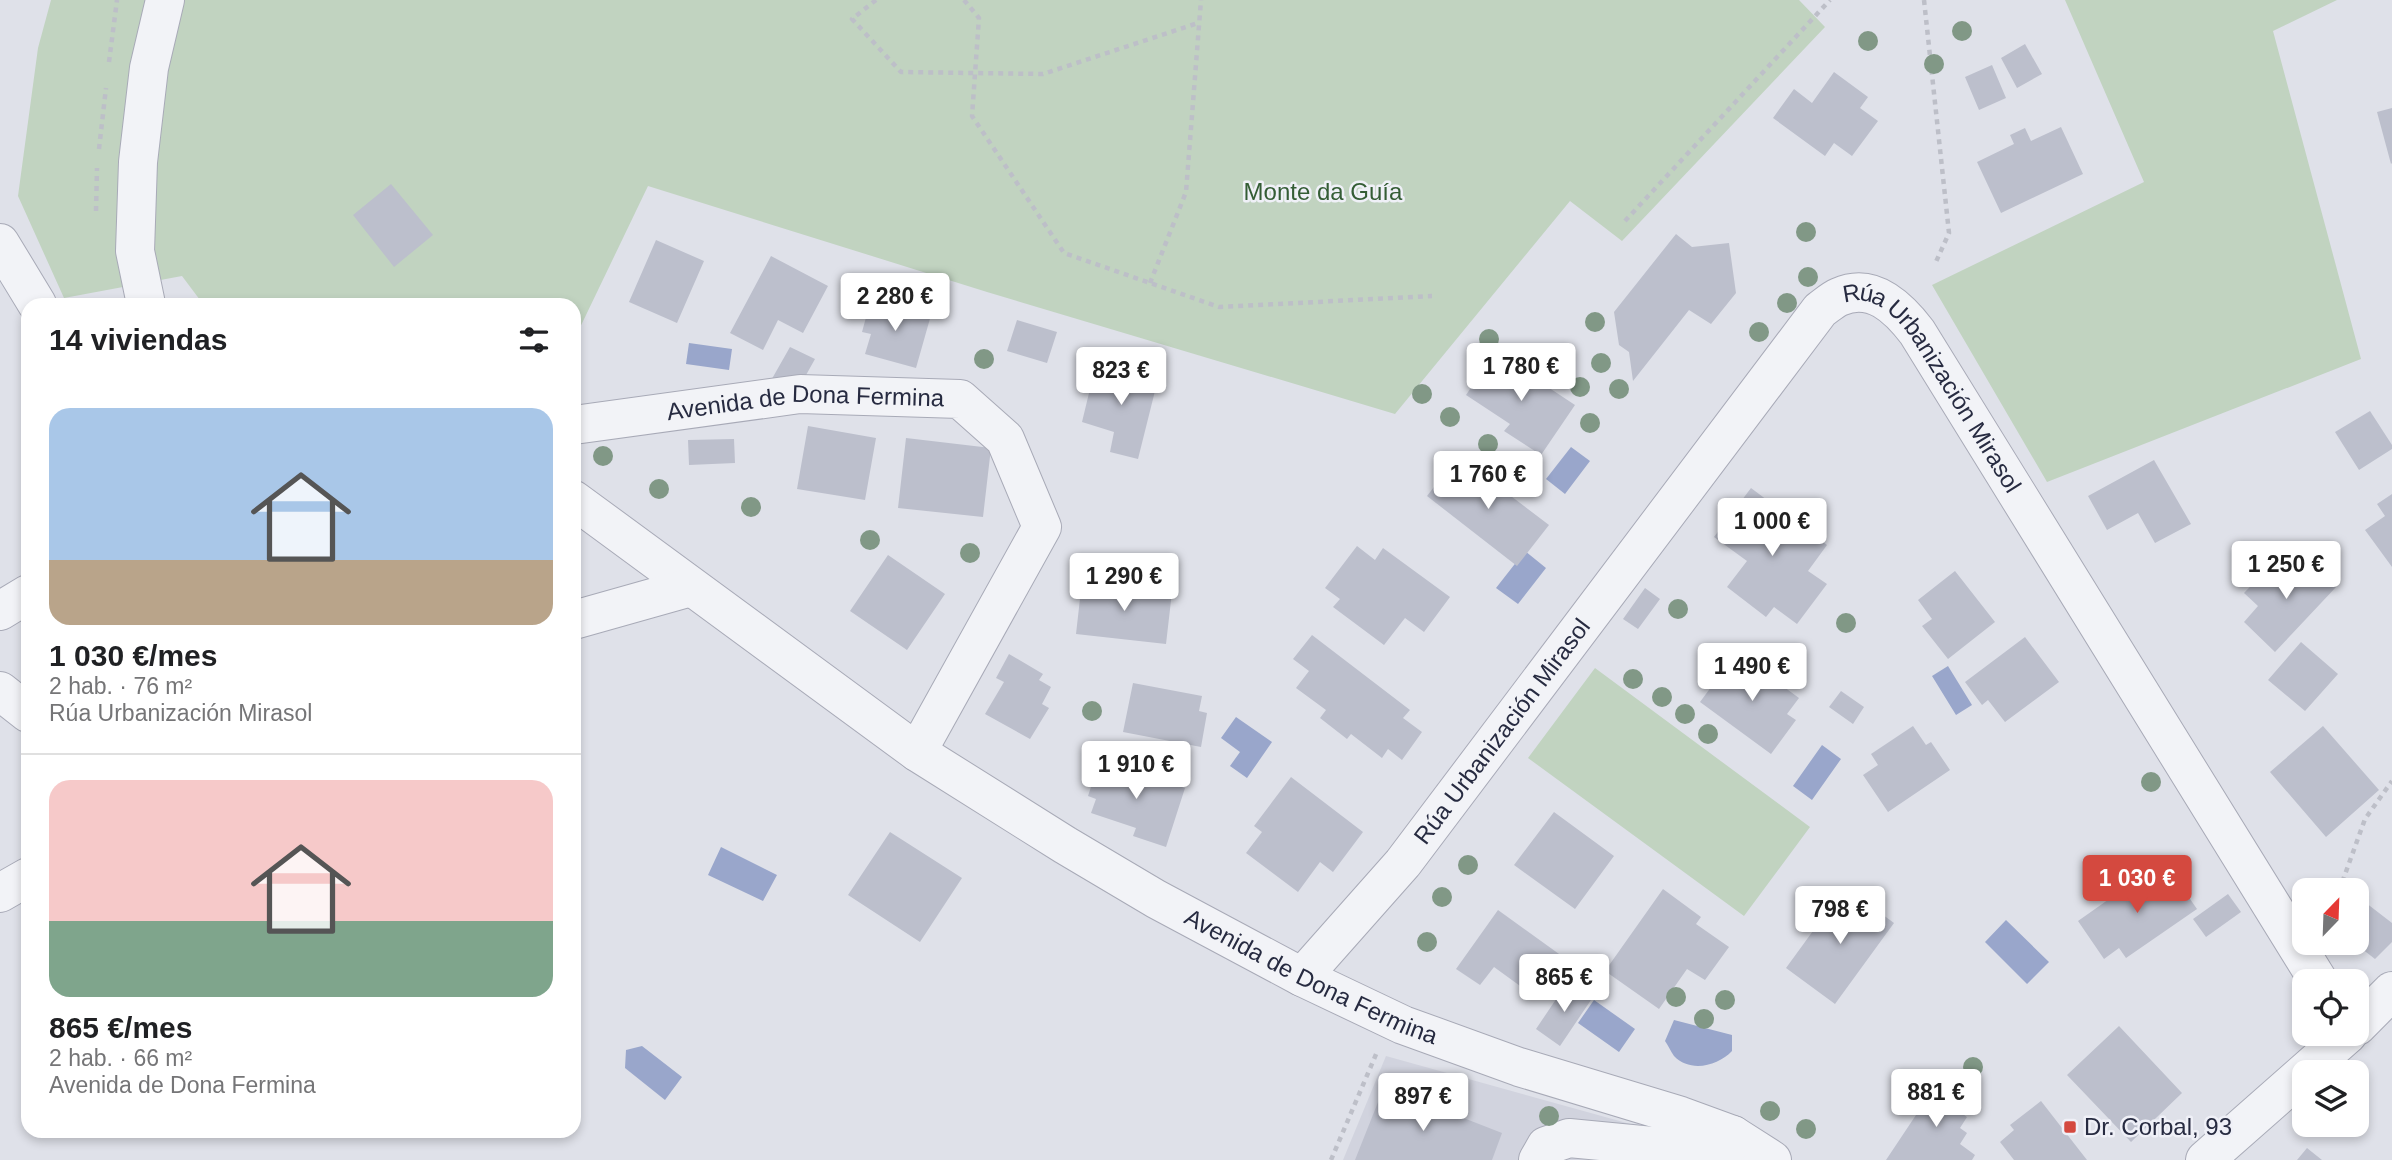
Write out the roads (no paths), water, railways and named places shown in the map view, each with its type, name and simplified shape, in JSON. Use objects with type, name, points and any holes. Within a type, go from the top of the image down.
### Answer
[{"type":"street","points":[[145,298],[135,251],[138,162],[149,68],[165,0]]},
{"type":"street","points":[[0,243],[33,298]]},
{"type":"street","name":"Rúa Urbanización Mirasol","points":[[1302,977],[1403,863],[1821,310],[1839,297],[1864,293],[1883,298],[1902,312],[1917,332],[2311,969]]},
{"type":"street","name":"Avenida de Dona Fermina","points":[[581,424],[800,394],[960,399],[1005,439],[1041,527],[916,752]]},
{"type":"street","name":"Avenida de Dona Fermina","points":[[581,505],[916,752],[1156,899],[1302,977],[1390,1019],[1519,1067],[1681,1116],[1733,1135],[1772,1160]]},
{"type":"street","points":[[589,616],[691,587]]},
{"type":"street","points":[[0,611],[21,598]]},
{"type":"street","points":[[0,691],[21,708]]},
{"type":"street","points":[[0,893],[21,881]]},
{"type":"street","points":[[2369,1014],[2392,991]]},
{"type":"street","points":[[2205,1160],[2334,1046]]},
{"type":"street","points":[[1538,1160],[1546,1146],[1569,1138],[1725,1153],[1733,1135]]},
{"type":"water","points":[[689,343],[732,349],[729,370],[686,364]]},
{"type":"water","points":[[1571,447],[1590,461],[1565,494],[1546,479]]},
{"type":"water","points":[[1525,551],[1546,568],[1518,604],[1496,588]]},
{"type":"water","points":[[1948,666],[1972,705],[1956,715],[1932,676]]},
{"type":"water","points":[[1236,717],[1272,742],[1247,778],[1230,766],[1240,752],[1221,738]]},
{"type":"water","points":[[1822,745],[1841,759],[1812,800],[1793,786]]},
{"type":"water","points":[[721,847],[777,875],[763,901],[708,875]]},
{"type":"water","points":[[2006,920],[2049,962],[2027,984],[1985,942]]},
{"type":"water","points":[[1594,1000],[1635,1029],[1619,1052],[1578,1023]]},
{"type":"water","points":[[1674,1020],[1732,1035],[1732,1051],[1704,1066],[1681,1061],[1674,1056],[1665,1041]]},
{"type":"water","points":[[642,1046],[682,1077],[665,1100],[625,1068],[626,1050]]},
{"type":"place","name":"Dr. Corbal, 93","points":[[2070,1127]]},
{"type":"park label","name":"Monte da Guía","points":[[1323,192]]}]
